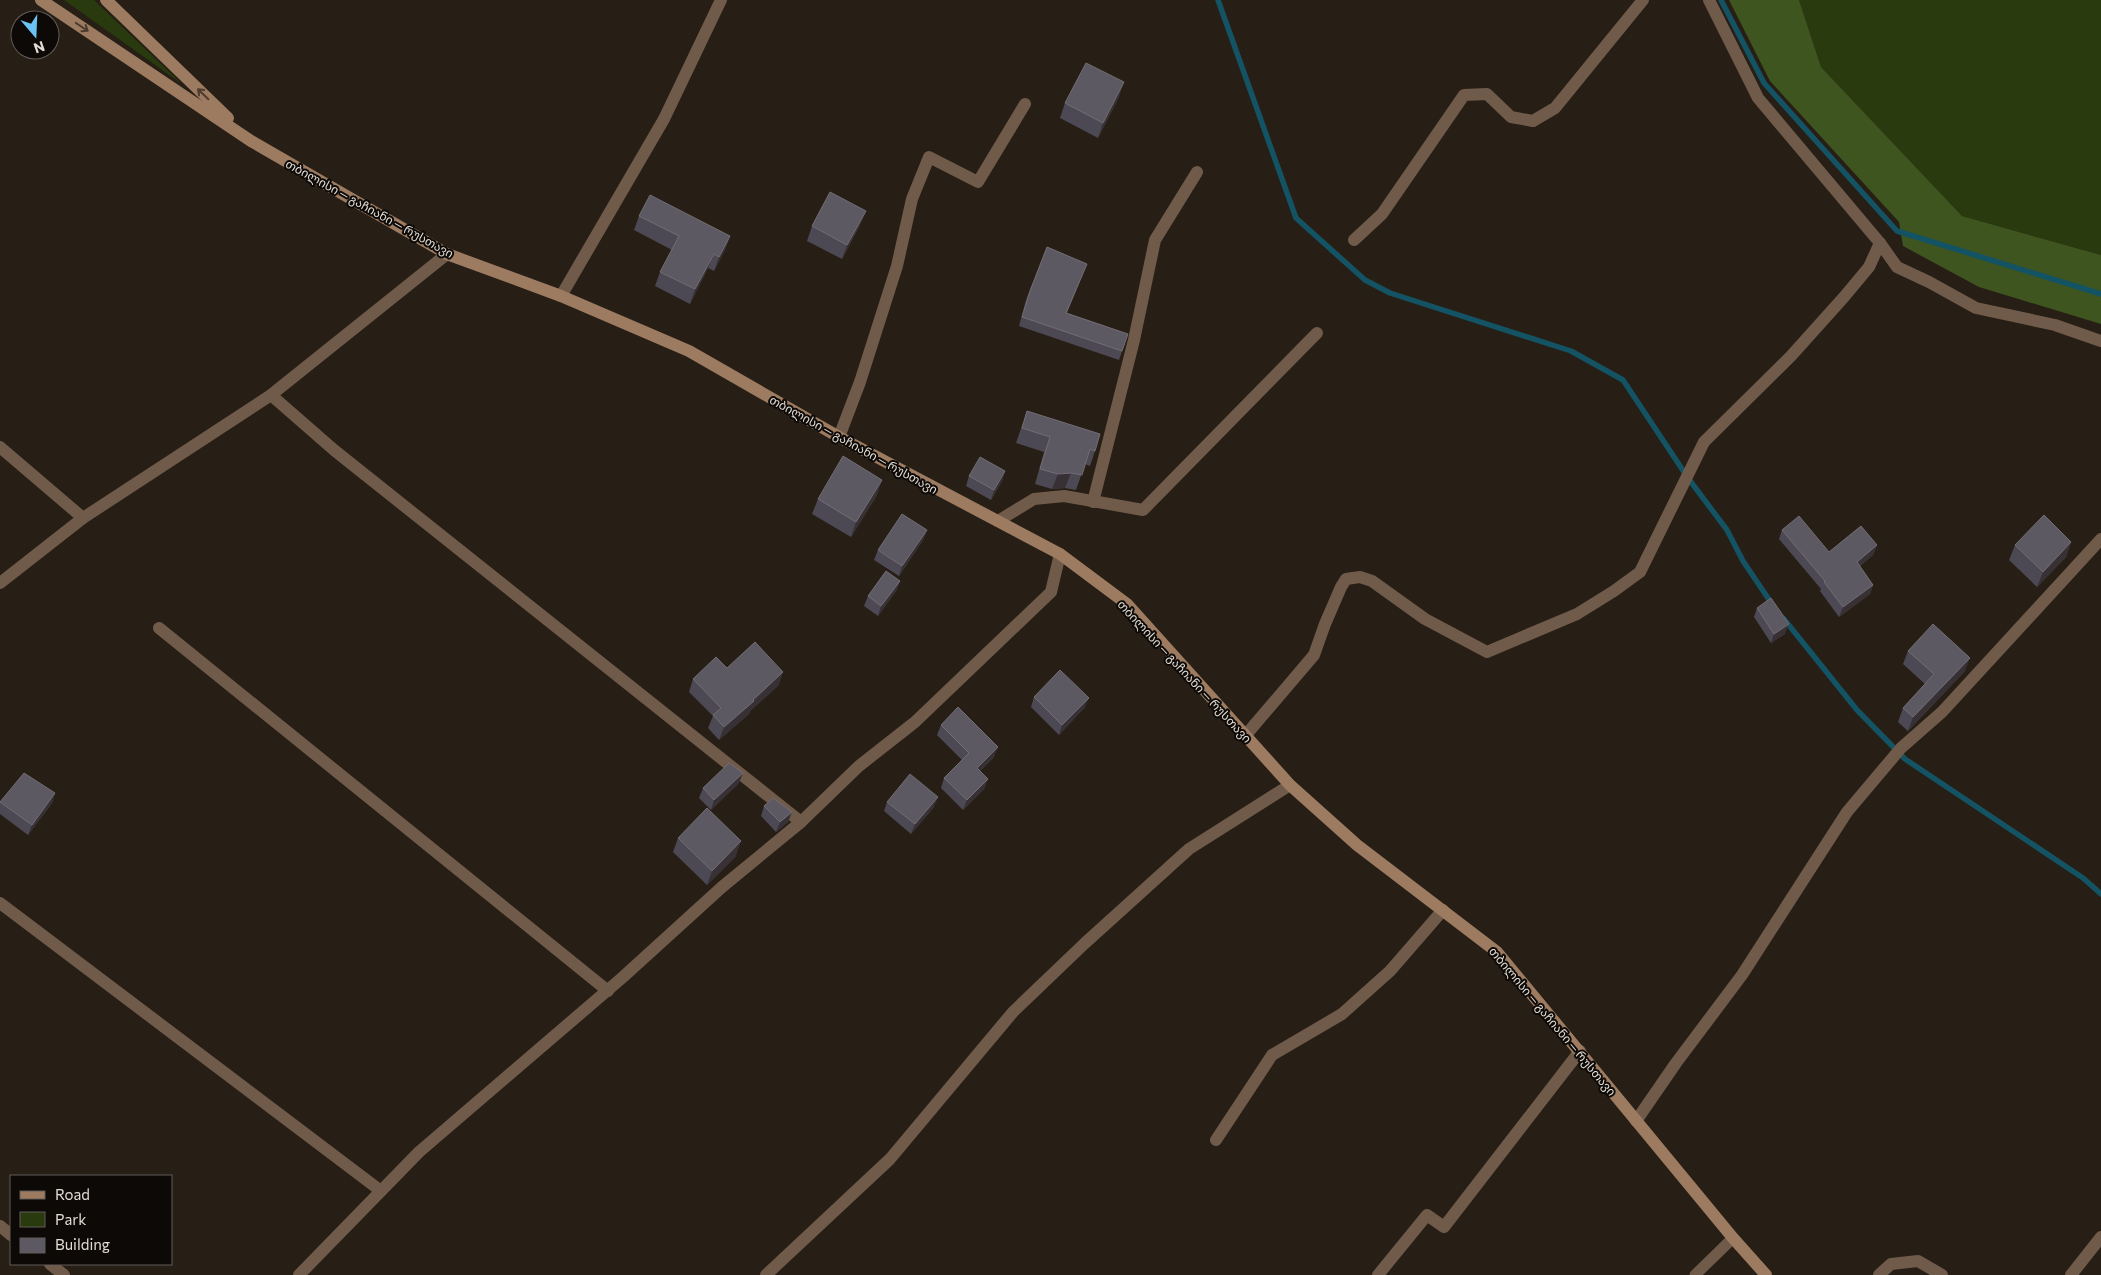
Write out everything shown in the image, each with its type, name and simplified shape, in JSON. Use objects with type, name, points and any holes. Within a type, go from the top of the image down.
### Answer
[{"type":"main road","name":"თბილისი — გაჩიანი — რუსთავი","points":[[41,0],[251,141],[447,254],[561,296],[689,351],[840,437],[1060,554],[1127,604],[1290,784],[1357,845],[1497,952],[1733,1238],[1766,1275]]},
{"type":"main road","name":"თბილისი — გაჩიანი — რუსთავი","points":[[106,0],[251,141]]},
{"type":"street","points":[[561,296],[664,119],[721,0]]},
{"type":"street","points":[[1354,240],[1382,214],[1464,95],[1487,94],[1511,117],[1533,120],[1555,108],[1643,0]]},
{"type":"street","points":[[1709,0],[1758,98],[1880,243],[1897,267],[1976,308],[2055,325],[2101,341]]},
{"type":"street","points":[[840,437],[860,382],[897,266],[912,199],[929,157],[978,182],[1025,104]]},
{"type":"street","points":[[1093,502],[1134,340],[1155,240],[1197,172]]},
{"type":"street","points":[[1245,736],[1314,655],[1340,587],[1346,579],[1360,577],[1372,581],[1425,619],[1487,652],[1577,614],[1640,572],[1704,442],[1791,356],[1844,297],[1869,267],[1880,243]]},
{"type":"street","points":[[0,583],[83,518],[271,395],[447,254]]},
{"type":"street","points":[[998,521],[1034,499],[1064,496],[1143,510],[1317,333]]},
{"type":"street","points":[[271,395],[334,450],[801,822]]},
{"type":"street","points":[[0,447],[83,518]]},
{"type":"street","points":[[1636,1121],[1676,1063],[1742,976],[1847,812],[1901,748],[1942,712],[2101,539]]},
{"type":"street","points":[[299,1275],[419,1152],[608,990],[722,887],[801,822],[858,766],[915,722],[1051,592],[1060,554]]},
{"type":"street","points":[[160,628],[608,990]]},
{"type":"street","points":[[766,1275],[890,1159],[1013,1012],[1084,944],[1189,849],[1290,784]]},
{"type":"street","points":[[0,903],[381,1191]]},
{"type":"street","points":[[1216,1140],[1272,1054],[1342,1014],[1390,970],[1444,910]]},
{"type":"street","points":[[1378,1275],[1427,1215],[1444,1227],[1580,1051]]},
{"type":"street","points":[[0,1226],[10,1234]]},
{"type":"street","points":[[2071,1275],[2101,1237]]},
{"type":"street","points":[[1879,1275],[1891,1264],[1918,1261],[1942,1275]]},
{"type":"street","points":[[51,1265],[64,1275]]},
{"type":"lane","points":[[1696,1275],[1733,1238]]},
{"type":"green space","points":[[64,0],[94,0],[182,84]]},
{"type":"green space","points":[[1729,0],[1799,0],[1821,67],[1962,216],[2101,255],[2101,324],[1979,287],[1903,246],[1899,222],[1770,81]]},
{"type":"green space","points":[[1799,0],[2101,0],[2101,255],[1962,216],[1821,67]]},
{"type":"building","points":[[1086,63],[1124,82],[1103,123],[1065,103]]},
{"type":"building","points":[[830,192],[866,211],[847,245],[812,226]]},
{"type":"building","points":[[650,195],[730,236],[719,257],[714,254],[695,289],[660,272],[679,236],[639,216]]},
{"type":"building","points":[[1047,247],[1087,264],[1066,313],[1128,334],[1122,351],[1022,317]]},
{"type":"building","points":[[1027,411],[1100,434],[1095,451],[1090,449],[1082,475],[1071,473],[1058,474],[1040,469],[1050,437],[1022,428]]},
{"type":"building","points":[[843,456],[882,480],[856,522],[818,499]]},
{"type":"building","points":[[980,457],[1005,471],[994,490],[969,476]]},
{"type":"building","points":[[902,514],[927,530],[902,566],[878,550]]},
{"type":"building","points":[[2044,515],[2071,542],[2043,572],[2015,545]]},
{"type":"building","points":[[1799,516],[1829,552],[1861,526],[1877,545],[1857,562],[1873,585],[1843,607],[1825,581],[1782,530]]},
{"type":"building","points":[[886,571],[900,581],[881,606],[868,596]]},
{"type":"building","points":[[1771,598],[1789,624],[1774,634],[1757,608]]},
{"type":"building","points":[[1933,624],[1970,658],[1913,717],[1903,708],[1934,674],[1908,651]]},
{"type":"building","points":[[755,642],[783,672],[724,727],[713,715],[721,708],[693,679],[716,657],[727,668]]},
{"type":"building","points":[[1060,670],[1089,698],[1062,725],[1034,697]]},
{"type":"building","points":[[958,707],[998,747],[977,768],[988,779],[967,800],[944,778],[969,753],[941,725]]},
{"type":"building","points":[[729,763],[743,773],[714,800],[703,788]]},
{"type":"building","points":[[24,773],[55,793],[32,825],[0,802]]},
{"type":"building","points":[[910,774],[938,797],[915,824],[887,802]]},
{"type":"building","points":[[773,798],[792,812],[780,822],[764,806]]},
{"type":"building","points":[[707,808],[741,841],[712,871],[678,838]]},
{"type":"waterway","points":[[1218,0],[1296,218],[1365,280],[1390,293],[1571,351],[1623,380],[1688,478],[1727,530],[1743,561],[1772,604]]},
{"type":"waterway","points":[[1721,0],[1764,83],[1897,231],[2101,294]]},
{"type":"waterway","points":[[1784,619],[1857,710],[1905,759],[2083,878],[2101,894]]}]
